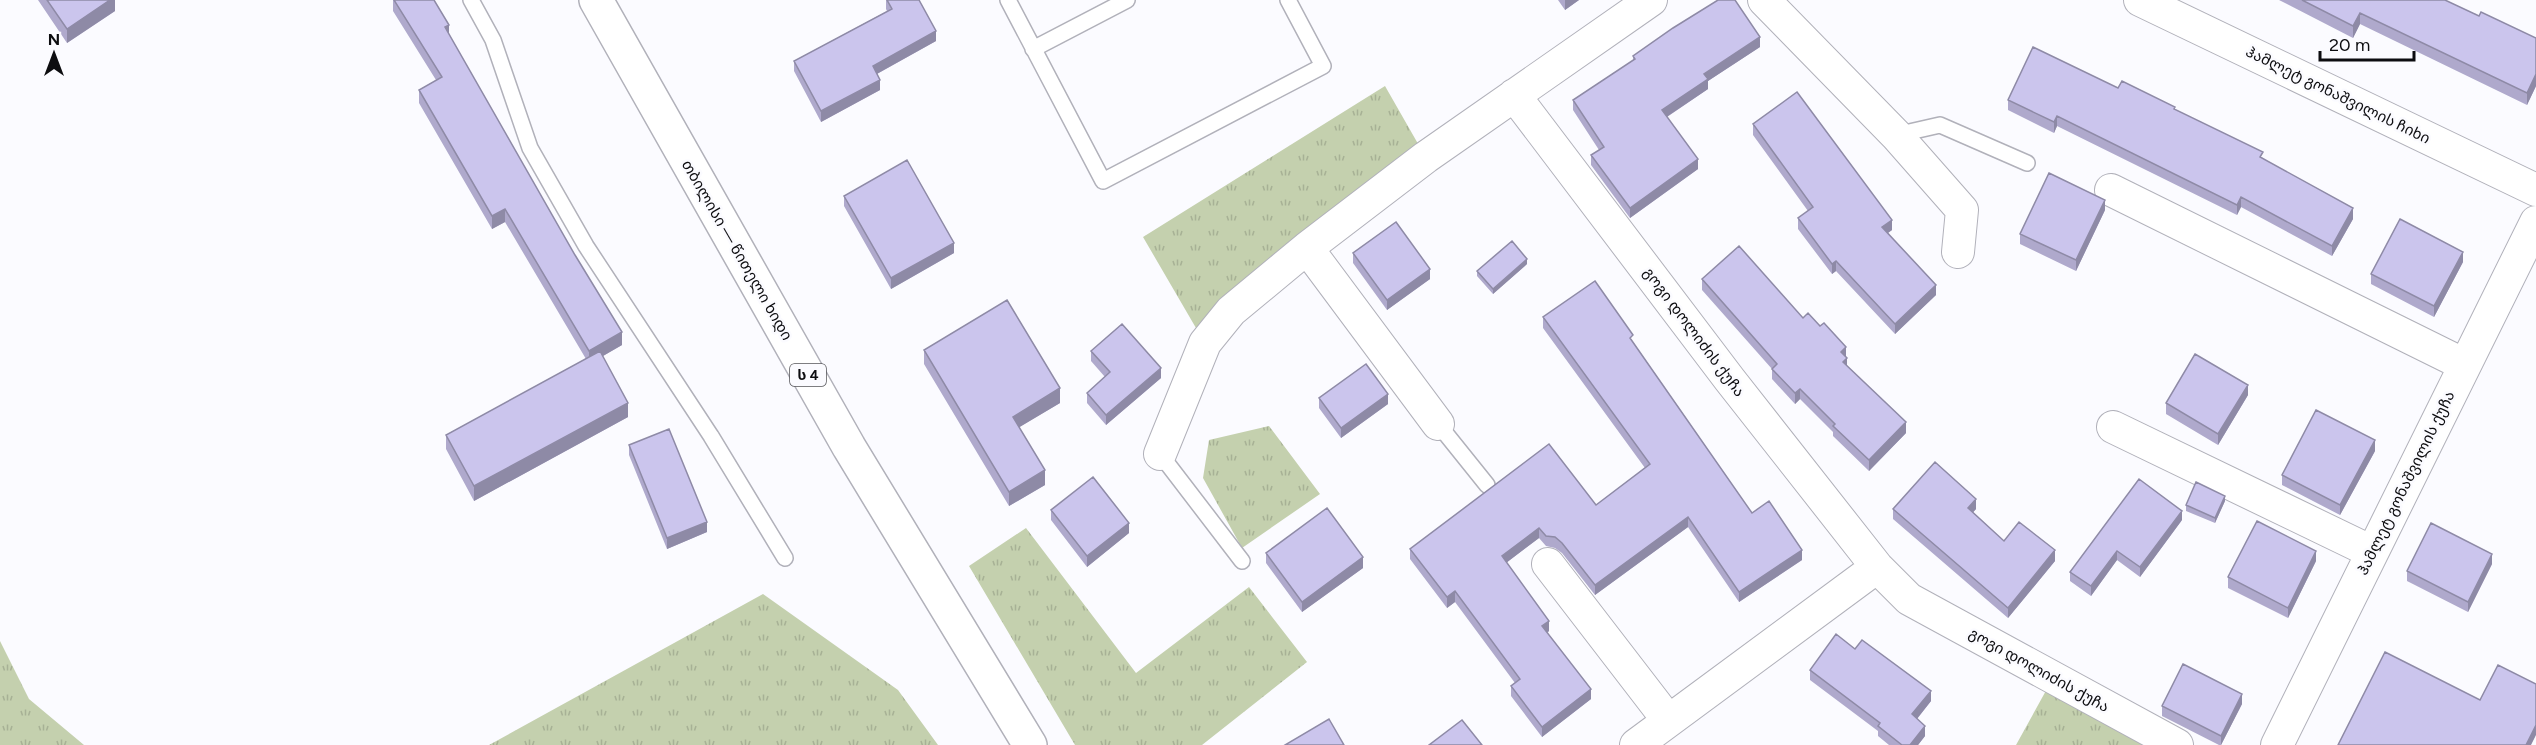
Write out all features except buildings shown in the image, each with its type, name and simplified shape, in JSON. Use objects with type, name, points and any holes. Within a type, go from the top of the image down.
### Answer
[{"type":"highway","name":"თბილისი — წითელი ხიდი","points":[[596,0],[849,447],[1030,745]]},
{"type":"street","points":[[1160,454],[1205,344],[1231,311],[1307,248],[1426,157],[1651,0]]},
{"type":"street","points":[[1764,0],[1896,135],[1962,210],[1958,252]]},
{"type":"street","name":"ჰამლეტ გონაშვილის ჩიხი","points":[[2140,0],[2536,190]]},
{"type":"street","name":"გოგი დოლიძის ქუჩა","points":[[1514,95],[1730,380],[1877,567],[1909,599],[2177,745]]},
{"type":"street","points":[[2111,190],[2465,365]]},
{"type":"street","name":"ჰამლეტ გონაშვილის ქუჩა","points":[[2277,745],[2536,222]]},
{"type":"street","points":[[1307,248],[1438,424]]},
{"type":"street","points":[[2113,427],[2372,552]]},
{"type":"street","points":[[1548,564],[1668,720]]},
{"type":"street","points":[[1636,745],[1877,567]]},
{"type":"lane","points":[[471,0],[493,40],[530,148],[586,246],[711,436],[785,558]]},
{"type":"lane","points":[[1008,0],[1103,181],[1323,66],[1288,0]]},
{"type":"lane","points":[[1033,49],[1127,0]]},
{"type":"lane","points":[[1896,135],[1940,125],[2027,163]]},
{"type":"lane","points":[[1438,424],[1487,485]]},
{"type":"lane","points":[[1160,454],[1242,561]]},
{"type":"green space","points":[[1385,86],[1421,149],[1196,328],[1143,237]]},
{"type":"green space","points":[[1269,426],[1320,494],[1242,548],[1203,478],[1209,440]]},
{"type":"green space","points":[[1026,528],[1136,673],[1249,587],[1307,662],[1202,745],[1075,745],[969,566]]},
{"type":"green space","points":[[763,594],[898,690],[938,745],[489,745]]},
{"type":"green space","points":[[0,641],[29,699],[84,745],[0,745]]},
{"type":"green space","points":[[2048,687],[2145,741],[2143,745],[2016,745]]}]
